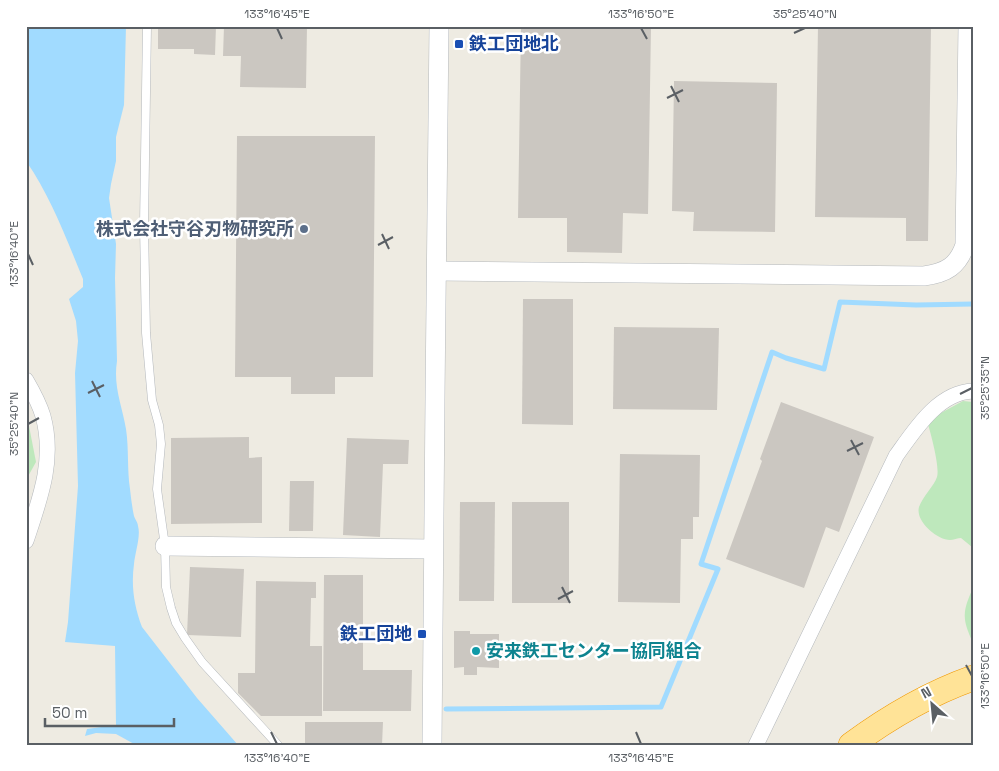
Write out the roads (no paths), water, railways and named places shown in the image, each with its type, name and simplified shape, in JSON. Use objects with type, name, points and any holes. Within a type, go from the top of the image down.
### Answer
[{"type":"highway","points":[[850,745],[906,708],[973,678]]},
{"type":"street","points":[[432,745],[439,26]]},
{"type":"street","points":[[437,271],[924,276],[946,270],[958,259],[965,244],[968,26]]},
{"type":"street","points":[[26,380],[42,414],[47,448],[43,491],[26,541]]},
{"type":"street","points":[[756,745],[896,456],[922,421],[936,407],[962,392],[973,391]]},
{"type":"street","points":[[164,546],[433,550]]},
{"type":"lane","points":[[147,26],[144,225],[146,333],[152,400],[159,425],[161,444],[158,489],[166,587],[174,616],[185,638],[202,662],[278,745]]},
{"type":"water","points":[[26,26],[126,26],[124,105],[116,137],[116,161],[109,198],[116,244],[116,379],[126,429],[132,506],[139,530],[133,572],[134,596],[142,627],[197,698],[238,745],[136,745],[116,734],[96,733],[85,736],[87,729],[116,725],[115,646],[65,642],[78,486],[75,373],[78,341],[76,321],[69,299],[83,287],[83,279],[51,203],[26,161]]},
{"type":"waterway","points":[[446,709],[661,707],[718,569],[701,564],[772,352],[824,369],[840,302],[916,305],[973,304]]},
{"type":"place","name":"鉄工団地北","points":[[459,44]]},
{"type":"place","name":"株式会社守谷刃物研究所","points":[[304,229]]},
{"type":"place","name":"鉄工団地","points":[[422,634]]},
{"type":"place","name":"安来鉄工センター協同組合","points":[[476,651]]}]
